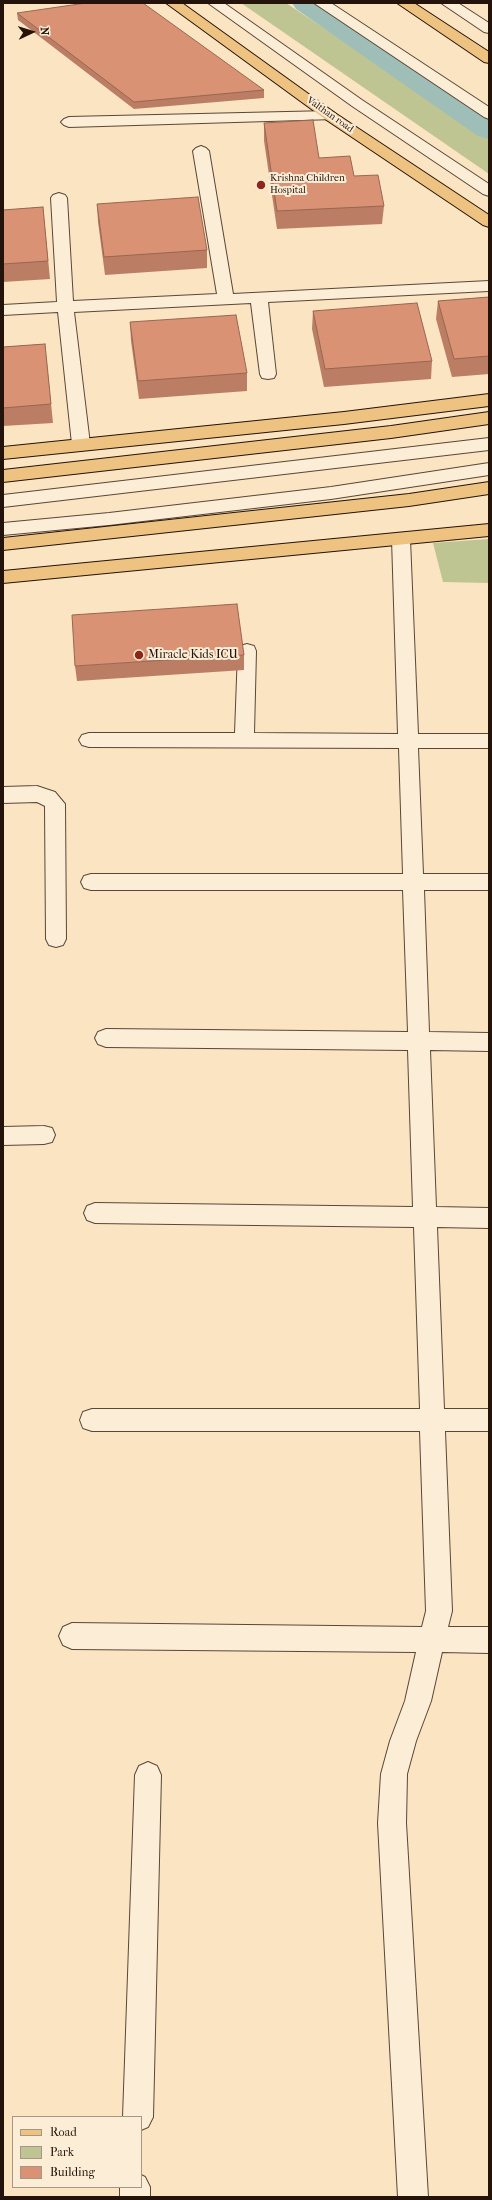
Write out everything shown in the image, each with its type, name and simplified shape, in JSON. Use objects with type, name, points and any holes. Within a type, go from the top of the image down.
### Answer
[{"type":"main road","name":"Valthan road","points":[[173,3],[330,116],[489,222]]},
{"type":"main road","points":[[404,3],[489,59]]},
{"type":"main road","points":[[3,453],[344,418],[489,400]]},
{"type":"main road","points":[[3,476],[390,432],[489,418]]},
{"type":"main road","points":[[3,544],[409,500],[489,488]]},
{"type":"main road","points":[[3,577],[489,530]]},
{"type":"street","points":[[215,3],[357,103],[489,191]]},
{"type":"street","points":[[321,3],[408,63],[489,114]]},
{"type":"street","points":[[451,4],[489,29]]},
{"type":"street","points":[[69,122],[330,116]]},
{"type":"street","points":[[202,151],[226,298]]},
{"type":"street","points":[[59,198],[65,306],[81,444]]},
{"type":"street","points":[[3,310],[489,286]]},
{"type":"street","points":[[259,297],[268,374]]},
{"type":"street","points":[[3,501],[489,444]]},
{"type":"street","points":[[3,529],[109,519],[331,493],[489,469]]},
{"type":"street","points":[[401,539],[431,1420],[439,1611],[431,1639],[418,1701],[403,1741],[394,1774],[392,1823],[413,2197]]},
{"type":"street","points":[[244,740],[247,652]]},
{"type":"street","points":[[89,740],[489,741]]},
{"type":"street","points":[[3,795],[37,794],[48,797],[55,804],[56,939]]},
{"type":"street","points":[[91,882],[489,882]]},
{"type":"street","points":[[106,1038],[489,1042]]},
{"type":"street","points":[[3,1136],[44,1135]]},
{"type":"street","points":[[95,1213],[489,1218]]},
{"type":"street","points":[[92,1420],[489,1420]]},
{"type":"street","points":[[72,1636],[489,1640]]},
{"type":"street","points":[[138,2116],[148,1775]]},
{"type":"green space","points":[[241,3],[286,3],[489,139],[489,174]]},
{"type":"green space","points":[[489,539],[489,583],[443,582],[433,543]]},
{"type":"building","points":[[86,3],[143,3],[264,90],[134,102],[17,13]]},
{"type":"building","points":[[313,120],[319,158],[350,156],[354,176],[378,175],[384,206],[277,211],[264,123]]},
{"type":"building","points":[[198,197],[207,250],[104,257],[97,204]]},
{"type":"building","points":[[43,207],[48,261],[3,264],[3,210]]},
{"type":"building","points":[[489,297],[489,356],[454,359],[438,301]]},
{"type":"building","points":[[417,303],[432,361],[325,369],[313,311]]},
{"type":"building","points":[[236,315],[247,373],[138,381],[130,322]]},
{"type":"building","points":[[45,344],[51,404],[3,408],[3,347]]},
{"type":"building","points":[[237,604],[244,655],[75,666],[72,615]]},
{"type":"waterway","points":[[307,3],[489,129]]},
{"type":"place","name":"Krishna Children Hospital","points":[[261,185]]},
{"type":"place","name":"Miracle Kids ICU","points":[[139,655]]}]
